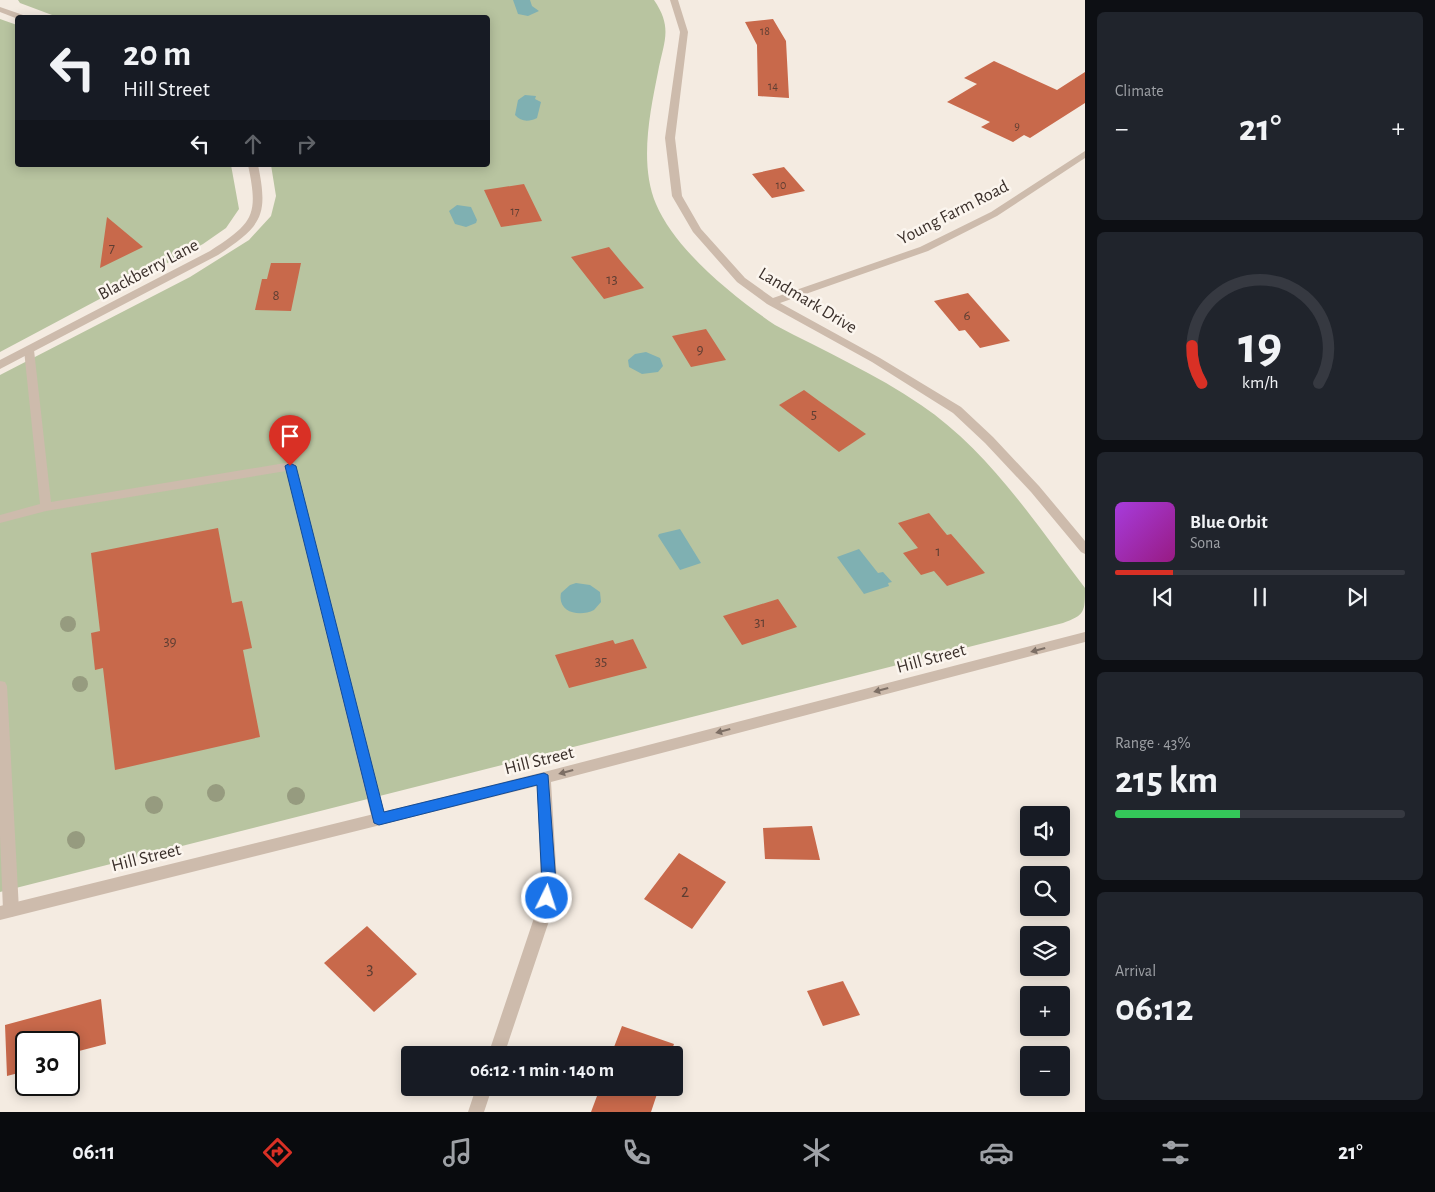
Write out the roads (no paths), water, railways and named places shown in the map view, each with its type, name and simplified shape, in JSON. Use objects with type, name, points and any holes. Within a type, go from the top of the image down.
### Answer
[{"type":"street","name":"Landmark Drive","points":[[674,0],[684,32],[670,135],[677,196],[697,230],[741,280],[771,302],[825,334],[876,360],[957,410],[989,440],[1035,489],[1085,549]]},
{"type":"street","points":[[0,9],[15,15]]},
{"type":"street","name":"Young Farm Road","points":[[771,302],[924,249],[994,214],[1085,154]]},
{"type":"street","name":"Blackberry Lane","points":[[0,365],[214,253],[240,234],[252,222],[259,205],[260,196],[253,167]]},
{"type":"street","points":[[29,350],[46,507]]},
{"type":"street","points":[[0,519],[46,507],[290,466],[379,819]]},
{"type":"street","name":"Hill Street","points":[[6,911],[544,778],[1085,637]]},
{"type":"street","points":[[0,686],[6,911]]},
{"type":"street","points":[[499,1046],[544,912],[549,883],[544,778]]},
{"type":"street","points":[[476,1112],[481,1096]]},
{"type":"water","points":[[513,0],[530,0],[532,6],[539,11],[528,16],[518,14]]},
{"type":"water","points":[[525,95],[536,96],[535,99],[541,102],[537,118],[525,121],[515,115],[518,100]]},
{"type":"water","points":[[457,205],[471,207],[477,220],[476,223],[466,227],[455,224],[449,211]]},
{"type":"water","points":[[646,352],[660,358],[663,366],[658,372],[642,374],[629,367],[628,360],[635,354]]},
{"type":"water","points":[[680,529],[701,563],[680,570],[658,536],[659,534]]},
{"type":"water","points":[[859,549],[878,573],[883,572],[892,582],[888,583],[889,586],[864,594],[837,557]]},
{"type":"water","points":[[576,583],[590,585],[600,592],[601,602],[594,610],[576,613],[571,612],[562,605],[561,593],[570,585]]}]
